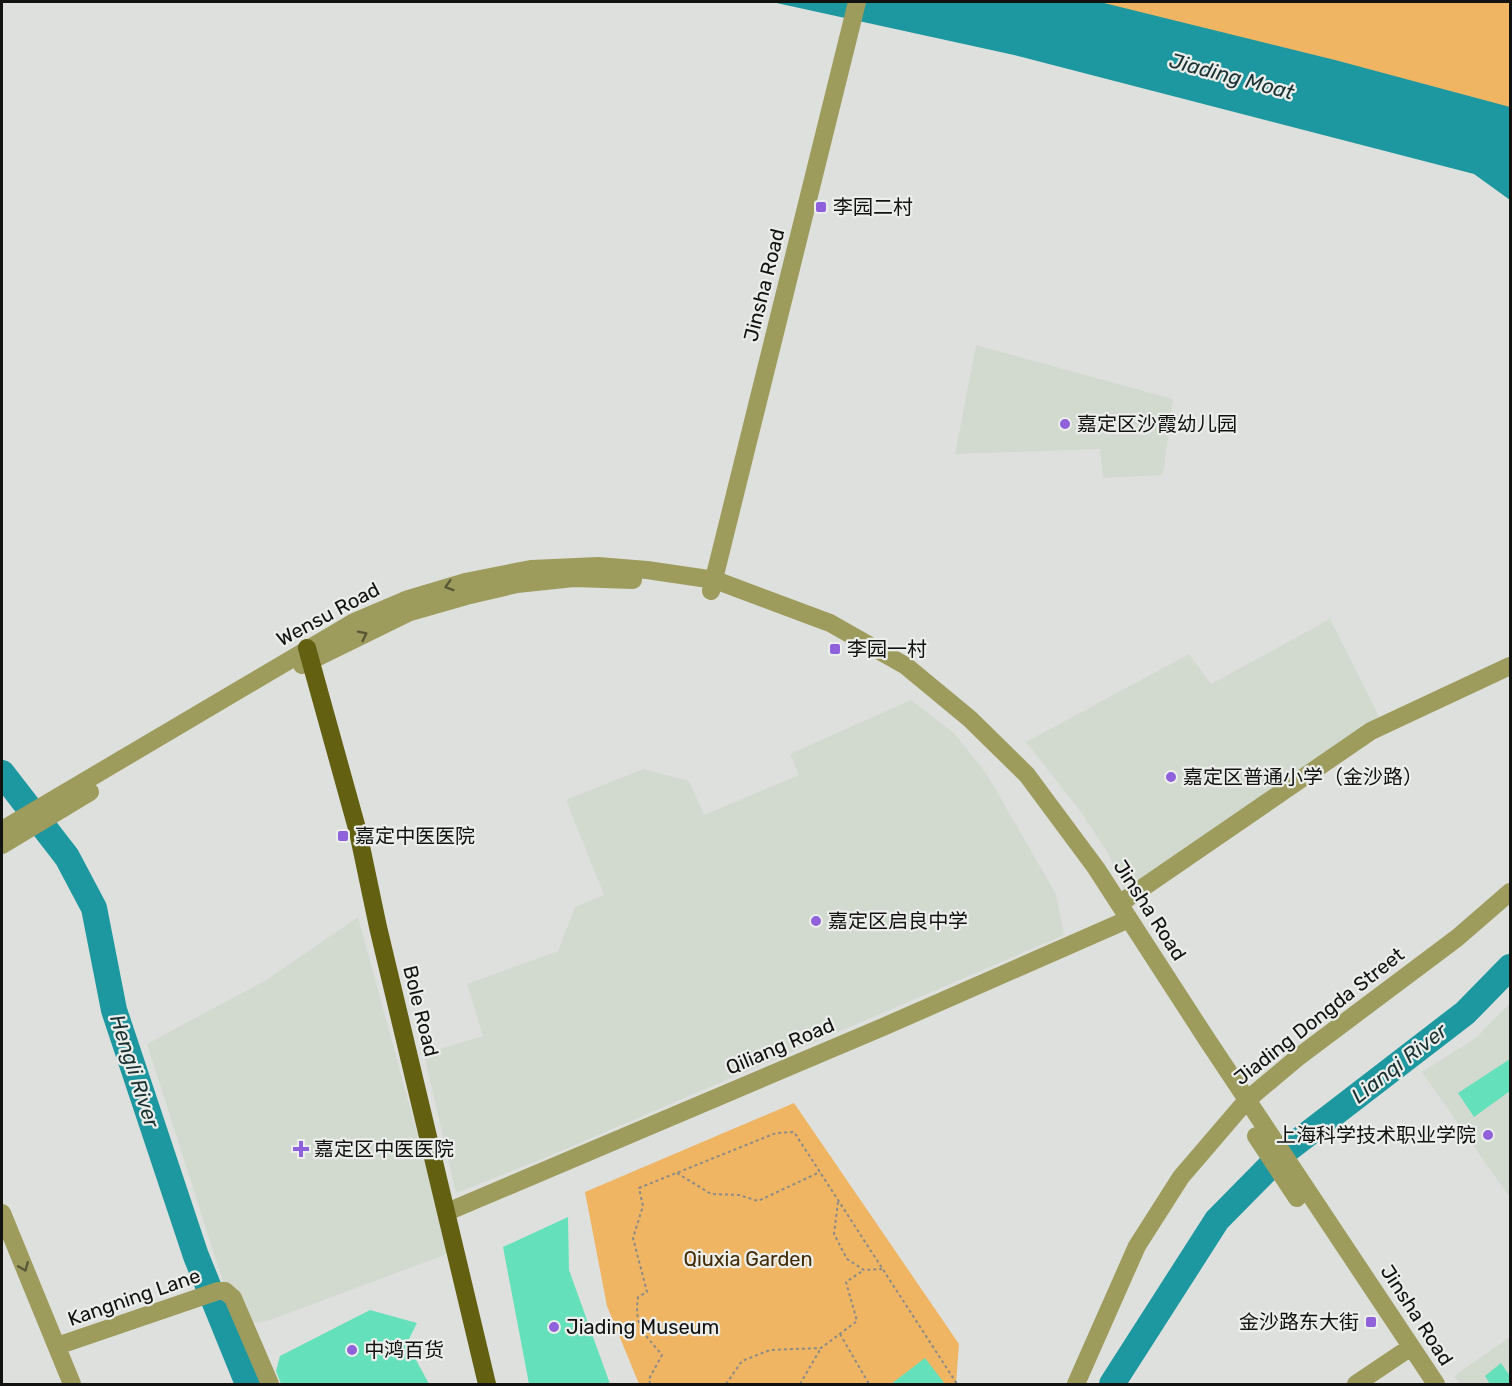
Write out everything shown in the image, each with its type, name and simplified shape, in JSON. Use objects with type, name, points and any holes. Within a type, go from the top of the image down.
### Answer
[{"type":"main road","name":"Bole Road","points":[[309,654],[358,832],[378,927],[487,1384]]},
{"type":"street","name":"Jinsha Road","points":[[857,2],[713,586],[830,623],[906,666],[969,719],[1028,775],[1096,867],[1242,1105],[1278,1147],[1406,1351],[1436,1384]]},
{"type":"street","points":[[2,845],[12,828],[50,808],[309,654],[410,612],[517,584],[574,578],[713,586]]},
{"type":"street","name":"Qiliang Road","points":[[447,1212],[883,1027],[1124,915],[1371,731],[1510,666]]},
{"type":"street","name":"Jiading Dongda Street","points":[[1076,1384],[1137,1246],[1181,1177],[1242,1105],[1297,1058],[1457,938],[1510,892]]},
{"type":"street","points":[[1242,1105],[1406,1351],[1422,1384]]},
{"type":"street","points":[[2,1213],[72,1384]]},
{"type":"street","name":"Kangning Lane","points":[[57,1347],[222,1292],[233,1298],[270,1384]]},
{"type":"street","points":[[1356,1384],[1406,1351]]},
{"type":"path","points":[[650,1384],[649,1379],[662,1355],[643,1332],[636,1316],[638,1297],[647,1292],[633,1238],[643,1206],[639,1188],[776,1133],[794,1132],[957,1384]]},
{"type":"path","points":[[677,1173],[711,1194],[739,1195],[758,1202],[820,1172]]},
{"type":"path","points":[[838,1200],[834,1234],[848,1259],[864,1270]]},
{"type":"path","points":[[800,1384],[821,1348],[857,1322],[846,1282],[864,1270],[882,1269]]},
{"type":"path","points":[[840,1334],[870,1384]]},
{"type":"path","points":[[726,1384],[742,1361],[770,1350],[821,1348]]},
{"type":"shaded area","name":"嘉定区沙霞幼儿园","points":[[976,345],[1173,399],[1163,475],[1103,478],[1100,449],[955,454]]},
{"type":"shaded area","name":"嘉定区普通小学（金沙路）","points":[[1330,619],[1379,716],[1124,890],[1108,853],[1081,812],[1026,742],[1189,654],[1211,684]]},
{"type":"shaded area","name":"嘉定区启良中学","points":[[911,700],[954,733],[986,773],[1056,894],[1064,935],[547,1157],[456,1193],[424,1054],[483,1036],[467,984],[558,951],[575,907],[604,895],[566,800],[643,769],[689,781],[704,815],[799,775],[790,754]]},
{"type":"shaded area","name":"嘉定区中医医院","points":[[358,917],[450,1253],[270,1320],[253,1323],[223,1282],[147,1044],[266,980]]},
{"type":"shaded area","name":"上海科学技术职业学院","points":[[1510,1003],[1510,1198],[1422,1072],[1477,1037]]},
{"type":"shaded area","points":[[1510,1337],[1510,1384],[1460,1384],[1454,1376]]},
{"type":"green space","points":[[1097,2],[1510,2],[1510,122]]},
{"type":"green space","name":"Qiuxia Garden","points":[[794,1103],[959,1344],[956,1384],[639,1384],[607,1306],[585,1192]]},
{"type":"water","name":"Jiading Moat","points":[[772,2],[1100,2],[1335,60],[1510,107],[1510,200],[1474,174],[1014,55]]},
{"type":"building","points":[[1510,1059],[1510,1091],[1474,1117],[1458,1093]]},
{"type":"building","name":"Jiading Museum","points":[[568,1217],[569,1270],[610,1384],[529,1384],[503,1247]]},
{"type":"building","name":"中鸿百货","points":[[370,1310],[417,1323],[407,1343],[429,1384],[281,1384],[276,1371],[280,1356]]},
{"type":"building","points":[[925,1358],[945,1384],[891,1384]]},
{"type":"building","points":[[1501,1363],[1510,1376],[1510,1384],[1490,1384],[1485,1376]]},
{"type":"waterway","name":"Hengli River","points":[[2,773],[67,857],[94,908],[114,1010],[196,1256],[248,1384]]},
{"type":"waterway","name":"Lianqi River","points":[[1112,1384],[1217,1220],[1283,1153],[1465,1013],[1510,967]]},
{"type":"place","name":"李园二村","points":[[821,207]]},
{"type":"place","name":"嘉定区沙霞幼儿园","points":[[1065,424]]},
{"type":"place","name":"李园一村","points":[[835,649]]},
{"type":"place","name":"嘉定区普通小学（金沙路）","points":[[1171,777]]},
{"type":"place","name":"嘉定中医医院","points":[[343,836]]},
{"type":"place","name":"嘉定区启良中学","points":[[816,921]]},
{"type":"place","name":"上海科学技术职业学院","points":[[1488,1135]]},
{"type":"place","name":"嘉定区中医医院","points":[[301,1149]]},
{"type":"place","name":"金沙路东大街","points":[[1371,1322]]},
{"type":"place","name":"Jiading Museum","points":[[554,1327]]},
{"type":"place","name":"中鸿百货","points":[[352,1350]]}]
